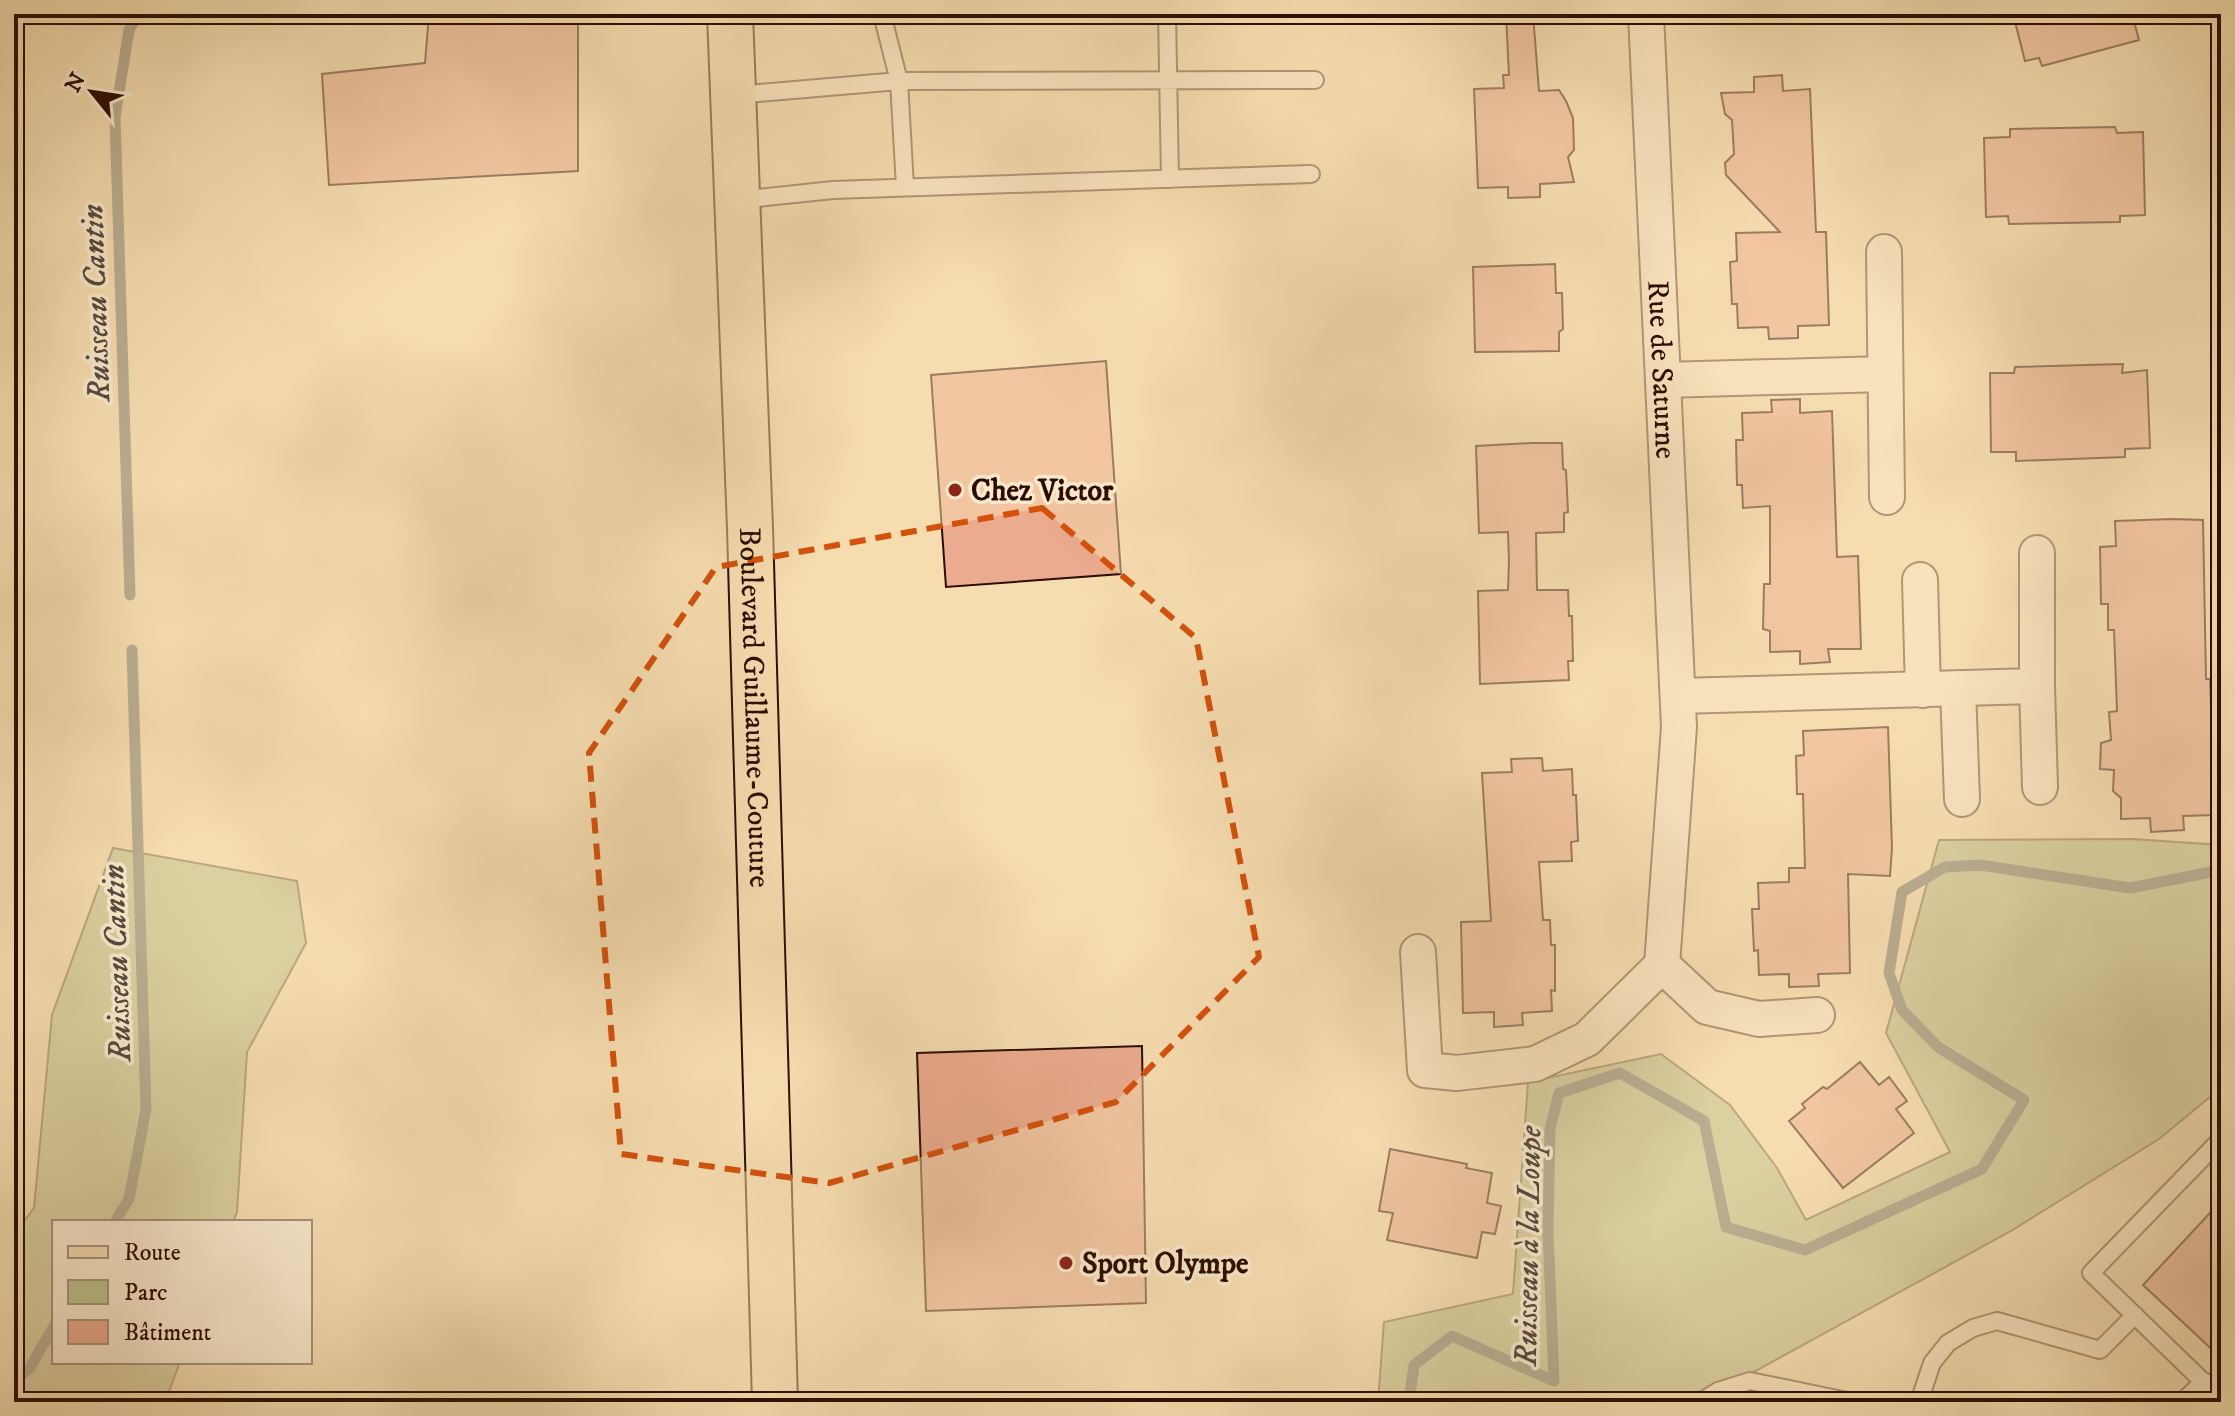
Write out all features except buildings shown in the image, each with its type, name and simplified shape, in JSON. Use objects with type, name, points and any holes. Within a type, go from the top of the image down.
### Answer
[{"type":"main road","name":"Boulevard Guillaume-Couture","points":[[730,14],[750,528],[775,1402]]},
{"type":"street","name":"Rue de Saturne","points":[[1646,14],[1679,711],[1662,965]]},
{"type":"street","points":[[1884,252],[1887,497]]},
{"type":"street","points":[[1663,380],[1885,374]]},
{"type":"street","points":[[2037,553],[2040,787]]},
{"type":"street","points":[[1920,580],[1923,690]]},
{"type":"street","points":[[1679,711],[1923,690],[2037,686]]},
{"type":"street","points":[[1958,689],[1962,799]]},
{"type":"street","points":[[1418,952],[1425,1070],[1457,1073],[1535,1064],[1587,1039],[1662,965],[1707,1007],[1759,1019],[1817,1015]]},
{"type":"lane","points":[[882,14],[899,81],[905,187]]},
{"type":"lane","points":[[1167,14],[1170,179]]},
{"type":"lane","points":[[733,95],[899,81],[1315,80]]},
{"type":"lane","points":[[737,201],[833,190],[1311,174]]},
{"type":"lane","points":[[2221,1139],[2091,1273],[2221,1399]]},
{"type":"lane","points":[[1919,1402],[1932,1363],[1948,1343],[1973,1328],[1997,1321],[2100,1350],[2135,1315]]},
{"type":"lane","points":[[1700,1402],[1718,1391],[1750,1381],[1852,1402]]},
{"type":"lane","points":[[2182,1402],[2204,1381]]},
{"type":"highlighted area","points":[[1042,508],[1196,638],[1259,957],[1116,1102],[829,1183],[621,1154],[589,753],[716,567]]},
{"type":"green space","points":[[2132,839],[2221,845],[2221,1088],[2159,1139],[2011,1231],[1699,1402],[1378,1402],[1384,1322],[1513,1294],[1528,1082],[1661,1054],[1730,1105],[1777,1168],[1806,1220],[1950,1152],[1886,1033],[1939,840]]},
{"type":"green space","points":[[113,848],[297,881],[306,943],[247,1052],[237,1212],[234,1220],[52,1220],[52,1364],[179,1364],[165,1402],[14,1402],[14,1235],[34,1208],[52,1015]]},
{"type":"waterway","name":"Ruisseau Cantin","points":[[130,595],[115,117],[129,30],[138,14]]},
{"type":"waterway","name":"Ruisseau Cantin","points":[[116,1220],[129,1199],[146,1109],[132,650]]},
{"type":"waterway","name":"Ruisseau à la Loupe","points":[[1409,1402],[1414,1365],[1452,1336],[1554,1381],[1548,1231],[1550,1129],[1559,1093],[1620,1073],[1704,1121],[1726,1227],[1805,1250],[1982,1169],[2024,1100],[1938,1047],[1902,1010],[1889,973],[1902,892],[1945,867],[1980,865],[2130,888],[2221,870]]},
{"type":"waterway","name":"Ruisseau Cantin","points":[[14,1381],[29,1369],[52,1329]]},
{"type":"place","name":"Chez Victor","points":[[955,490]]},
{"type":"place","name":"Sport Olympe","points":[[1066,1263]]}]
